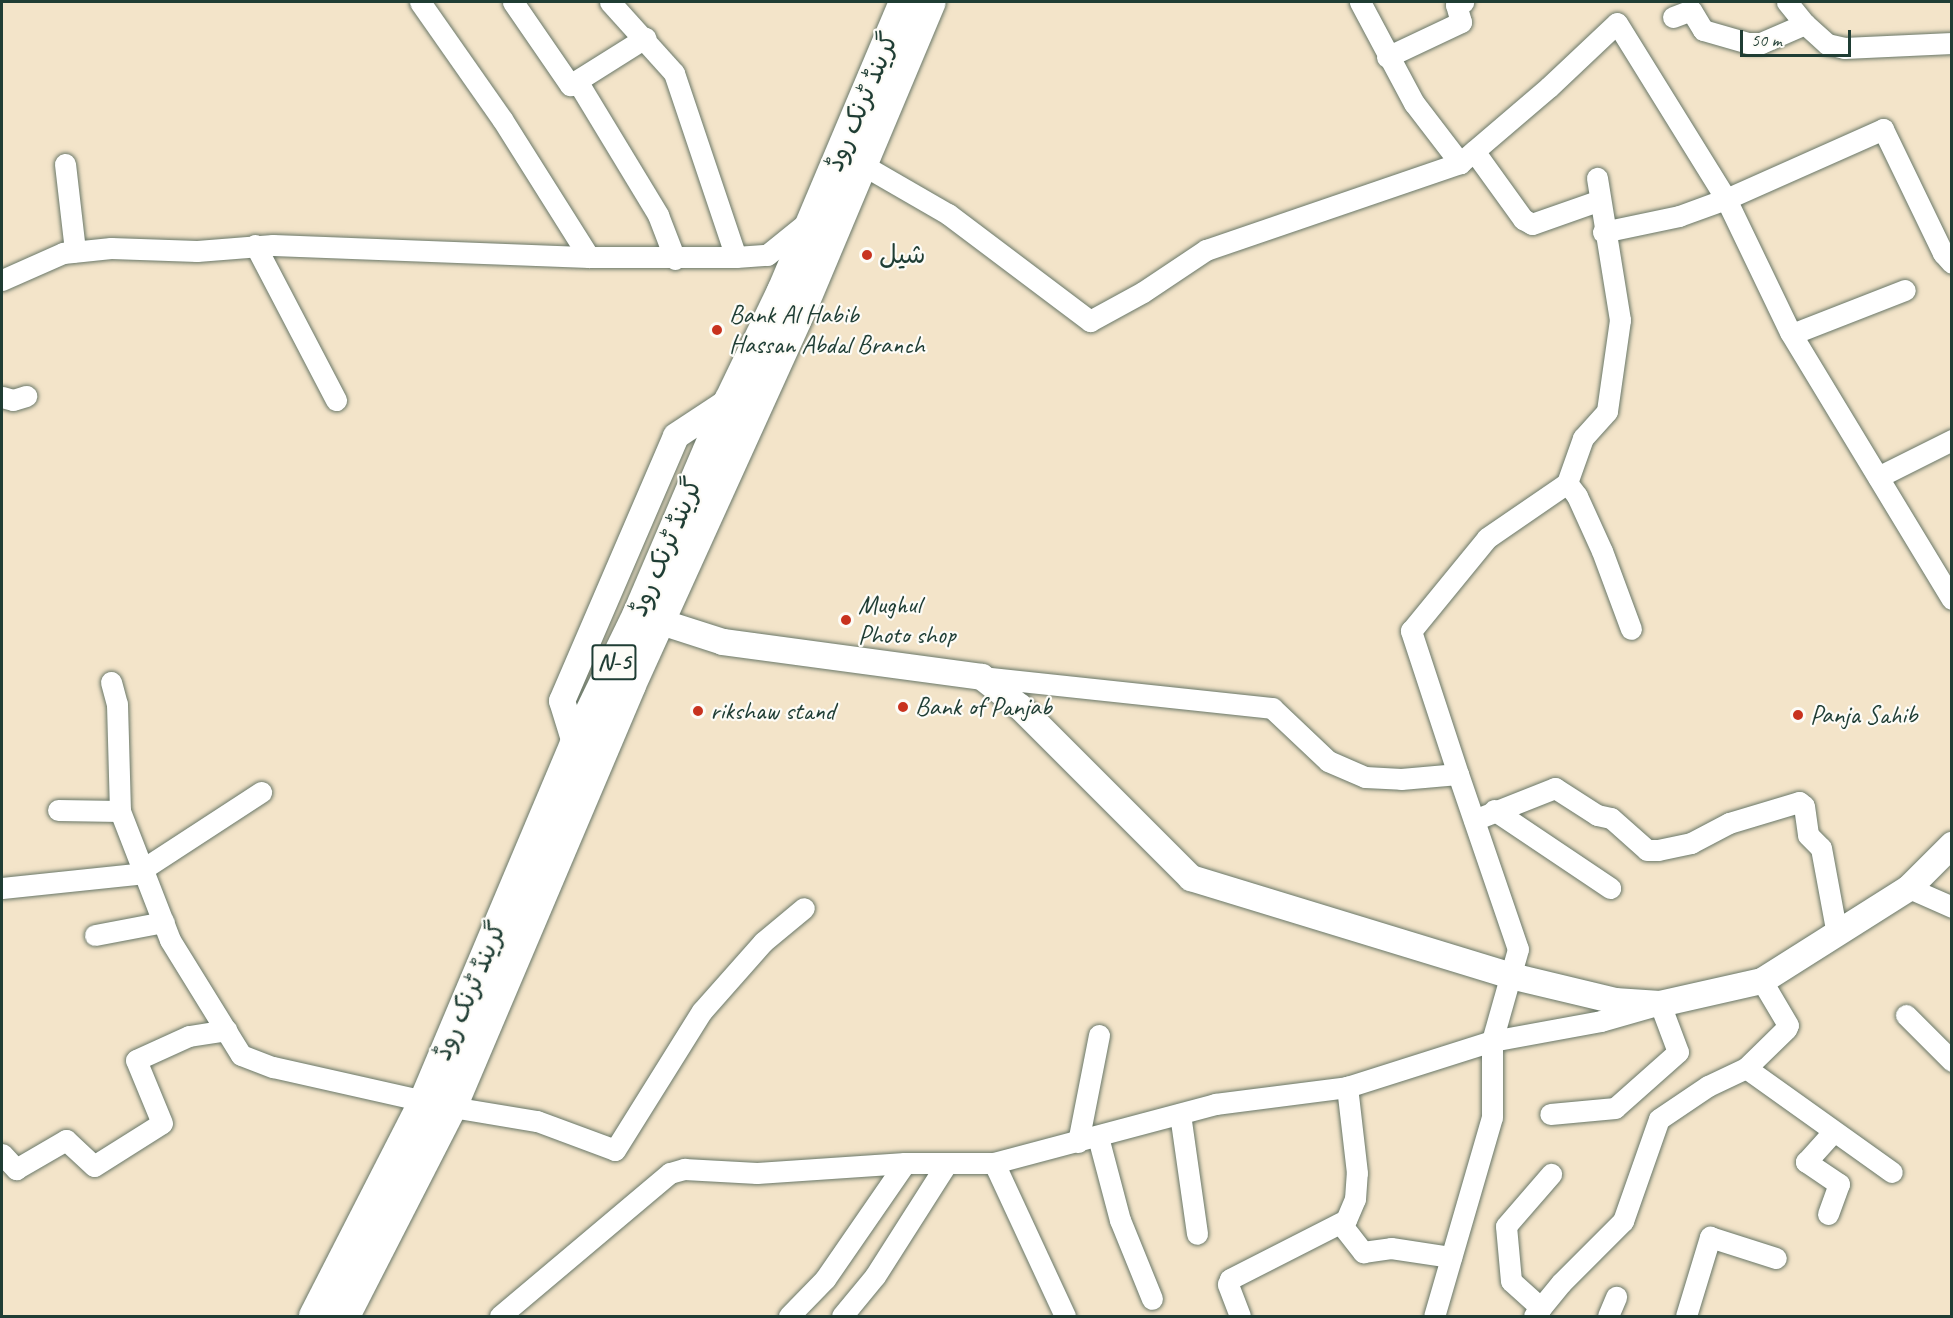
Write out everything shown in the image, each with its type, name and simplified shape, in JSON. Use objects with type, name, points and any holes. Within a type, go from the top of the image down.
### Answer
[{"type":"highway","name":"گرینڈ ٹرنک روڈ","points":[[314,1317],[438,1104],[575,743],[638,613],[729,401],[782,291],[904,2]]},
{"type":"highway","name":"گرینڈ ٹرنک روڈ","points":[[345,1317],[438,1104],[661,622],[863,165],[931,2]]},
{"type":"main road","points":[[661,622],[723,642],[982,677],[1020,707],[1191,878],[1511,976],[1592,996],[1660,1004],[1762,981],[1909,888],[1952,846]]},
{"type":"street","points":[[420,2],[502,119],[589,258]]},
{"type":"street","points":[[513,2],[568,83],[577,81],[645,38]]},
{"type":"street","points":[[610,2],[645,38],[674,73],[736,257]]},
{"type":"street","points":[[1360,2],[1387,57],[1414,103],[1523,219],[1532,224],[1599,200]]},
{"type":"street","points":[[1387,57],[1461,22],[1456,5],[1462,2]]},
{"type":"street","points":[[1786,2],[1827,44],[1844,48],[1952,43]]},
{"type":"street","points":[[1673,17],[1691,10],[1703,30],[1748,43],[1761,43],[1805,24]]},
{"type":"street","points":[[863,165],[948,214],[1090,321],[1143,292],[1206,250],[1467,157],[1550,87],[1617,23],[1726,199],[1792,334],[1952,599]]},
{"type":"street","points":[[577,81],[658,215],[675,259]]},
{"type":"street","points":[[1603,232],[1679,216],[1726,199],[1883,129],[1943,253],[1952,263]]},
{"type":"street","points":[[65,164],[75,251]]},
{"type":"street","points":[[1434,1317],[1492,1117],[1492,1041],[1518,949],[1411,631],[1487,538],[1567,483],[1583,438],[1607,411],[1620,320],[1603,232],[1597,178]]},
{"type":"street","points":[[2,280],[45,259],[75,251],[197,251],[255,245],[589,258],[675,259],[767,255],[815,216]]},
{"type":"street","points":[[255,245],[336,400]]},
{"type":"street","points":[[767,255],[782,291]]},
{"type":"street","points":[[1792,334],[1905,290]]},
{"type":"street","points":[[2,397],[13,400],[26,396]]},
{"type":"street","points":[[1878,477],[1952,440]]},
{"type":"street","points":[[1567,483],[1577,496],[1602,551],[1630,629]]},
{"type":"street","points":[[982,677],[1272,708],[1328,761],[1365,777],[1401,779],[1458,774]]},
{"type":"street","points":[[111,682],[117,704],[120,811],[164,922],[241,1055],[273,1067],[438,1104],[537,1121],[615,1150],[702,1011],[763,942],[804,909]]},
{"type":"street","points":[[1474,820],[1494,810],[1555,788],[1597,815],[1611,818],[1647,850],[1658,850],[1691,843],[1729,823],[1799,802],[1804,806],[1808,834],[1821,848],[1837,934]]},
{"type":"street","points":[[2,888],[144,871],[261,792]]},
{"type":"street","points":[[58,810],[120,811]]},
{"type":"street","points":[[1494,810],[1610,888]]},
{"type":"street","points":[[1909,888],[1952,907]]},
{"type":"street","points":[[95,935],[164,922]]},
{"type":"street","points":[[1551,1174],[1506,1227],[1512,1281],[1538,1312],[1623,1221],[1659,1119],[1708,1086],[1746,1068],[1788,1024],[1762,981]]},
{"type":"street","points":[[500,1317],[670,1173],[684,1169],[757,1173],[905,1163],[994,1163],[1088,1140],[1215,1104],[1347,1087],[1492,1041],[1601,1021],[1660,1004],[1678,1052],[1615,1108],[1550,1114]]},
{"type":"street","points":[[1906,1015],[1952,1061]]},
{"type":"street","points":[[2,1154],[16,1169],[66,1140],[94,1166],[162,1123],[136,1060],[189,1036],[227,1030]]},
{"type":"street","points":[[1099,1035],[1088,1140],[1152,1299]]},
{"type":"street","points":[[1746,1068],[1892,1172]]},
{"type":"street","points":[[1240,1317],[1228,1284],[1230,1279],[1341,1224],[1355,1199],[1357,1173],[1347,1087]]},
{"type":"street","points":[[1180,1114],[1197,1234]]},
{"type":"street","points":[[1828,1214],[1839,1185],[1806,1162],[1833,1132]]},
{"type":"street","points":[[789,1317],[825,1279],[905,1163]]},
{"type":"street","points":[[842,1317],[875,1276],[947,1163]]},
{"type":"street","points":[[994,1163],[1065,1317]]},
{"type":"street","points":[[1341,1224],[1363,1252],[1391,1248],[1451,1257]]},
{"type":"street","points":[[1686,1317],[1710,1237],[1776,1258]]},
{"type":"place","name":"شیل","points":[[867,255]]},
{"type":"place","name":"Bank Al Habib Hassan Abdal Branch","points":[[717,330]]},
{"type":"place","name":"Mughul Photo shop","points":[[846,620]]},
{"type":"place","name":"Bank of Panjab","points":[[903,707]]},
{"type":"place","name":"rikshaw stand","points":[[698,711]]},
{"type":"place","name":"Panja Sahib","points":[[1798,715]]}]
